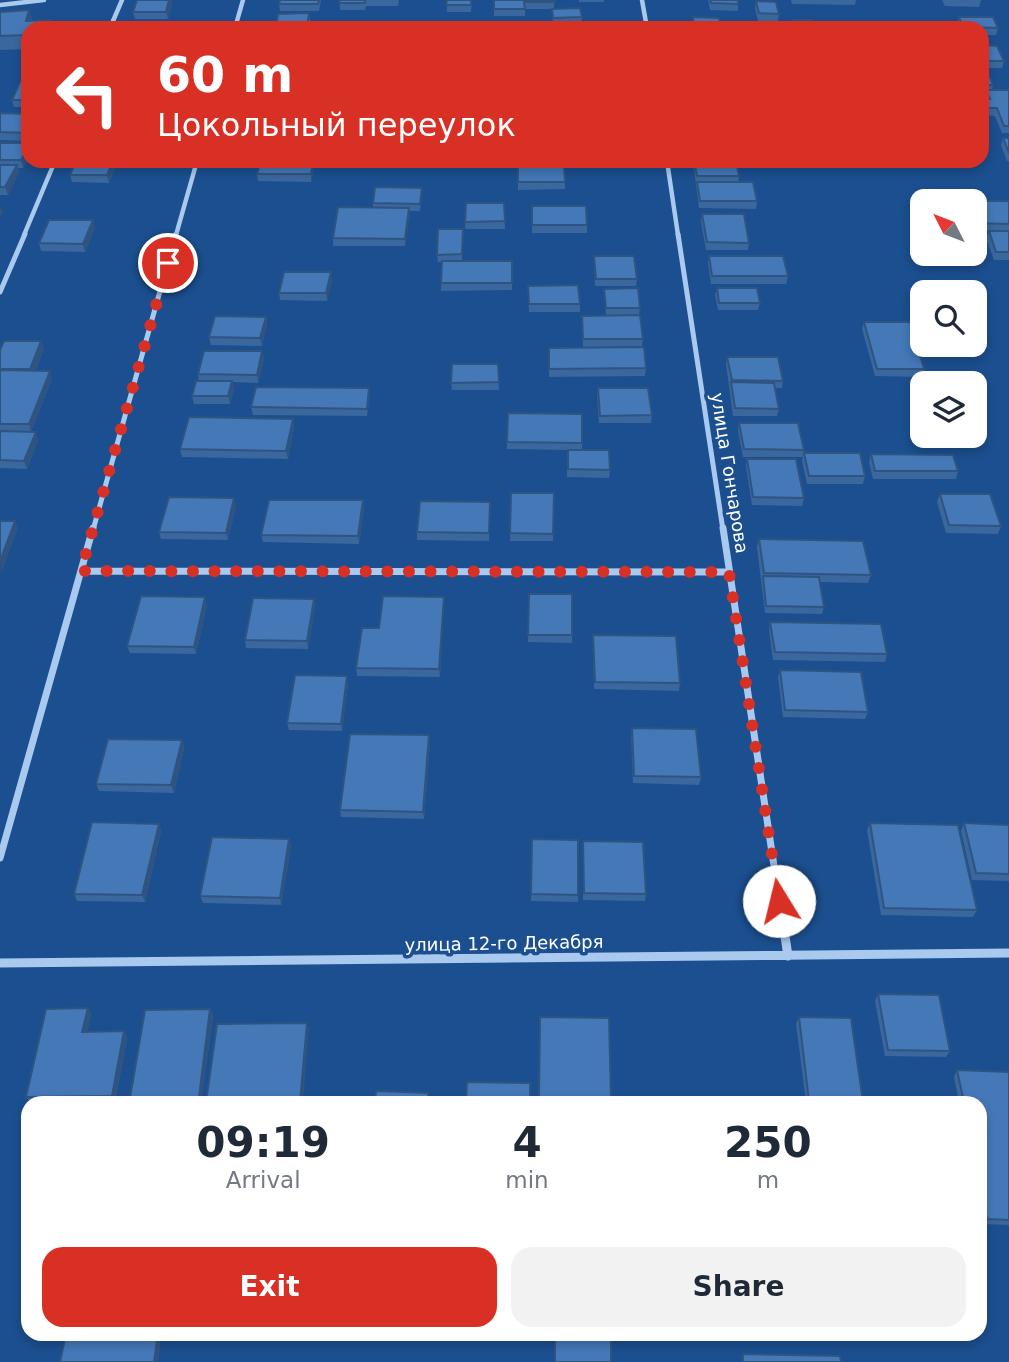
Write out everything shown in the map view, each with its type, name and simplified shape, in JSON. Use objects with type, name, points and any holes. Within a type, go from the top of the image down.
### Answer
[{"type":"street","points":[[0,5],[44,0]]},
{"type":"street","points":[[113,21],[122,0]]},
{"type":"street","points":[[237,21],[243,0]]},
{"type":"street","points":[[642,0],[646,21]]},
{"type":"street","points":[[0,292],[52,168]]},
{"type":"street","points":[[0,858],[195,168]]},
{"type":"street","name":"улица Гончарова","points":[[668,168],[788,956]]},
{"type":"street","points":[[81,571],[729,572]]},
{"type":"street","name":"улица 12-го Декабря","points":[[0,964],[1009,953]]},
{"type":"building","points":[[137,0],[169,0],[166,12],[133,12]]},
{"type":"building","points":[[280,0],[319,0],[318,4],[279,4]]},
{"type":"building","points":[[340,0],[365,0],[365,3],[339,3]]},
{"type":"building","points":[[447,0],[471,0],[471,5],[446,5]]},
{"type":"building","points":[[494,0],[555,2],[524,2],[525,9],[494,9]]},
{"type":"building","points":[[710,0],[738,0],[738,4],[711,3]]},
{"type":"building","points":[[756,1],[776,2],[779,14],[759,13]]},
{"type":"building","points":[[580,8],[582,17],[553,18],[552,9]]},
{"type":"building","points":[[29,10],[26,21],[21,21],[21,35],[0,36],[0,12]]},
{"type":"building","points":[[309,13],[308,21],[277,21],[278,14]]},
{"type":"building","points":[[693,17],[719,18],[720,21],[693,21]]},
{"type":"building","points":[[959,17],[993,17],[998,28],[989,28],[989,21],[961,21]]},
{"type":"building","points":[[989,45],[997,46],[1004,61],[989,61]]},
{"type":"building","points":[[20,82],[21,82],[21,100],[12,100]]},
{"type":"building","points":[[989,90],[1009,90],[1009,126],[1004,126],[997,108],[989,108]]},
{"type":"building","points":[[0,113],[21,114],[21,133],[0,132]]},
{"type":"building","points":[[1003,138],[1009,138],[1009,153]]},
{"type":"building","points":[[0,143],[21,143],[21,160],[0,160]]},
{"type":"building","points":[[0,165],[17,165],[5,187],[0,187]]},
{"type":"building","points":[[73,168],[110,168],[107,175],[70,175]]},
{"type":"building","points":[[259,168],[312,168],[311,174],[257,174]]},
{"type":"building","points":[[518,168],[564,168],[565,182],[518,182]]},
{"type":"building","points":[[695,168],[737,168],[739,176],[697,176]]},
{"type":"building","points":[[697,182],[753,182],[757,201],[700,201]]},
{"type":"building","points":[[375,187],[422,188],[420,204],[373,203]]},
{"type":"building","points":[[987,201],[1009,201],[1009,224],[987,223]]},
{"type":"building","points":[[466,203],[504,203],[505,221],[465,222]]},
{"type":"building","points":[[532,206],[586,206],[587,225],[532,225]]},
{"type":"building","points":[[338,207],[409,208],[405,239],[333,238]]},
{"type":"building","points":[[702,214],[744,214],[749,243],[707,242]]},
{"type":"building","points":[[49,220],[93,220],[83,244],[39,243]]},
{"type":"building","points":[[438,229],[463,229],[462,254],[437,255]]},
{"type":"building","points":[[989,231],[1009,231],[1009,252],[996,252]]},
{"type":"building","points":[[594,256],[634,256],[637,279],[596,279]]},
{"type":"building","points":[[709,256],[783,256],[788,276],[712,276]]},
{"type":"building","points":[[442,261],[512,261],[512,283],[441,283]]},
{"type":"building","points":[[284,272],[331,272],[326,293],[279,293]]},
{"type":"building","points":[[578,285],[580,304],[529,304],[528,286]]},
{"type":"building","points":[[638,288],[640,308],[606,308],[604,289]]},
{"type":"building","points":[[717,288],[757,288],[760,303],[719,303]]},
{"type":"building","points":[[640,315],[643,339],[583,339],[582,316]]},
{"type":"building","points":[[215,316],[266,317],[260,338],[209,337]]},
{"type":"building","points":[[864,322],[910,322],[910,357],[920,357],[924,369],[877,369]]},
{"type":"building","points":[[4,341],[41,341],[30,369],[0,369],[0,350]]},
{"type":"building","points":[[644,347],[646,368],[549,369],[549,348]]},
{"type":"building","points":[[204,351],[262,351],[257,375],[198,374]]},
{"type":"building","points":[[727,357],[778,357],[783,381],[732,380]]},
{"type":"building","points":[[452,364],[498,364],[499,382],[451,383]]},
{"type":"building","points":[[0,370],[50,371],[29,424],[0,424]]},
{"type":"building","points":[[196,381],[232,381],[228,396],[192,396]]},
{"type":"building","points":[[731,382],[774,383],[779,409],[735,408]]},
{"type":"building","points":[[256,387],[369,388],[367,409],[251,407]]},
{"type":"building","points":[[598,388],[648,388],[652,415],[600,416]]},
{"type":"building","points":[[508,413],[582,414],[582,443],[507,442]]},
{"type":"building","points":[[189,417],[293,419],[286,451],[180,449]]},
{"type":"building","points":[[739,423],[798,423],[804,450],[744,449]]},
{"type":"building","points":[[0,431],[36,432],[24,461],[0,460]]},
{"type":"building","points":[[568,450],[609,450],[610,470],[568,469]]},
{"type":"building","points":[[804,453],[860,453],[865,476],[809,476]]},
{"type":"building","points":[[871,454],[953,455],[958,471],[875,471]]},
{"type":"building","points":[[747,459],[796,459],[804,498],[753,497]]},
{"type":"building","points":[[511,493],[554,493],[553,534],[510,533]]},
{"type":"building","points":[[940,494],[990,494],[1001,526],[949,525]]},
{"type":"building","points":[[169,497],[234,498],[226,533],[159,532]]},
{"type":"building","points":[[269,500],[363,500],[358,536],[261,535]]},
{"type":"building","points":[[420,501],[490,502],[489,533],[417,532]]},
{"type":"building","points":[[0,521],[15,521],[0,561]]},
{"type":"building","points":[[759,539],[863,541],[871,575],[764,573]]},
{"type":"building","points":[[763,576],[819,577],[824,607],[766,606]]},
{"type":"building","points":[[529,594],[572,594],[572,635],[528,635]]},
{"type":"building","points":[[141,596],[205,597],[194,647],[127,646]]},
{"type":"building","points":[[383,596],[444,597],[439,669],[356,668],[362,628],[379,628]]},
{"type":"building","points":[[253,598],[314,599],[307,641],[245,640]]},
{"type":"building","points":[[770,622],[881,624],[887,654],[775,652]]},
{"type":"building","points":[[593,635],[676,636],[680,683],[595,682]]},
{"type":"building","points":[[780,670],[861,672],[868,712],[785,710]]},
{"type":"building","points":[[295,675],[347,676],[341,724],[287,723]]},
{"type":"building","points":[[632,728],[696,729],[701,777],[634,776]]},
{"type":"building","points":[[350,734],[429,735],[423,812],[340,810]]},
{"type":"building","points":[[108,739],[182,740],[171,785],[96,784]]},
{"type":"building","points":[[92,822],[159,824],[142,895],[74,894]]},
{"type":"building","points":[[870,823],[958,825],[977,910],[884,908]]},
{"type":"building","points":[[964,823],[1009,825],[1009,874],[976,873]]},
{"type":"building","points":[[212,837],[289,839],[280,898],[200,896]]},
{"type":"building","points":[[532,839],[578,840],[578,895],[531,894]]},
{"type":"building","points":[[583,841],[643,842],[646,894],[584,893]]},
{"type":"building","points":[[878,994],[939,995],[950,1051],[888,1050]]},
{"type":"building","points":[[88,1008],[82,1032],[124,1031],[112,1096],[26,1096],[46,1009]]},
{"type":"building","points":[[210,1009],[199,1096],[130,1096],[145,1010]]},
{"type":"building","points":[[540,1017],[609,1018],[611,1096],[539,1096]]},
{"type":"building","points":[[799,1017],[851,1018],[862,1096],[808,1096]]},
{"type":"building","points":[[307,1023],[301,1096],[207,1096],[217,1024]]},
{"type":"building","points":[[957,1070],[1009,1072],[1009,1220],[987,1219],[987,1096],[963,1096]]},
{"type":"building","points":[[467,1082],[530,1083],[530,1096],[466,1096]]},
{"type":"building","points":[[376,1091],[428,1093],[428,1096],[376,1096]]},
{"type":"building","points":[[64,1341],[157,1341],[154,1362],[60,1362]]},
{"type":"building","points":[[555,1341],[611,1341],[611,1362],[555,1362]]},
{"type":"building","points":[[743,1354],[840,1356],[841,1362],[743,1362]]},
{"type":"route","points":[[168,263],[81,571],[729,572],[779,901]]}]
